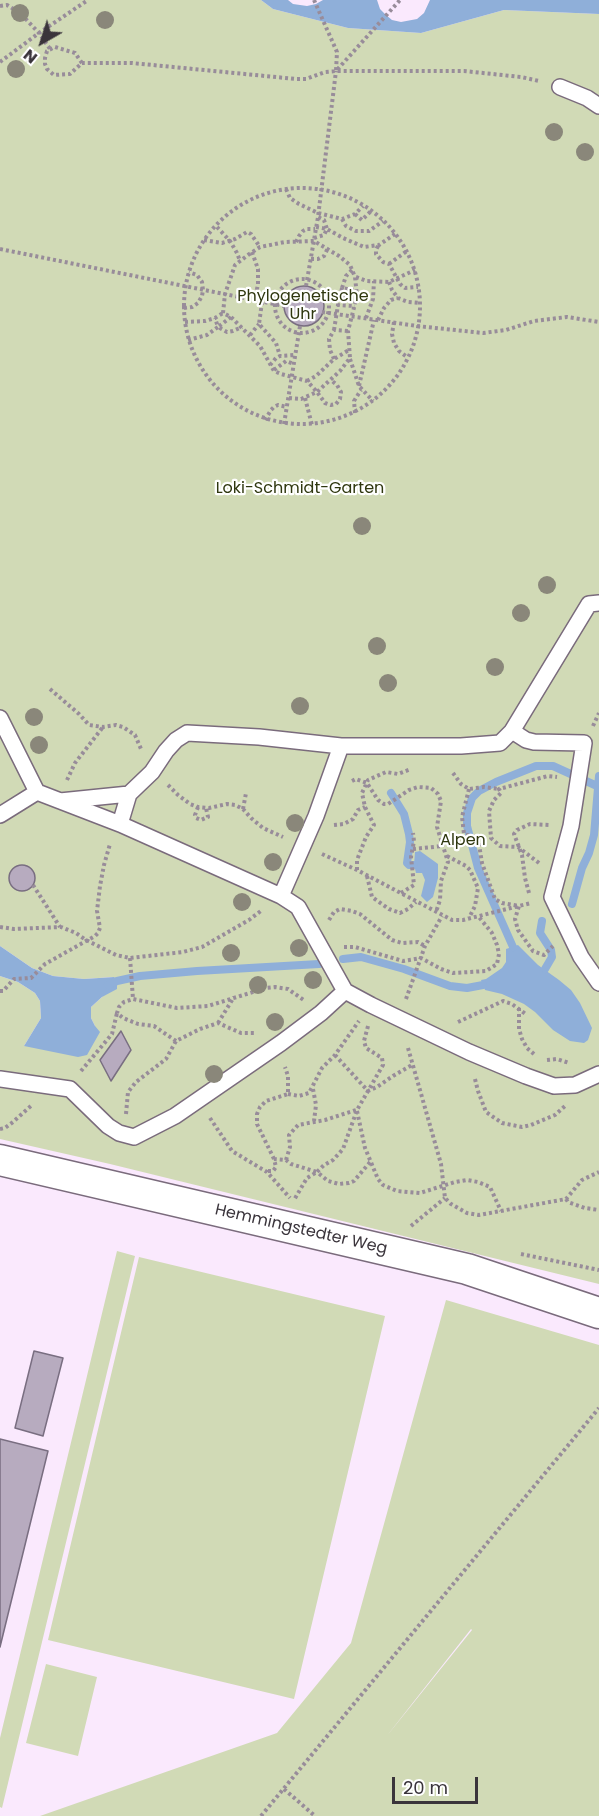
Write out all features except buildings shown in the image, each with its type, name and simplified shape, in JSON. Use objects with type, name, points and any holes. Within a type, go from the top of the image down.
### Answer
[{"type":"street","name":"Hemmingstedter Weg","points":[[0,1160],[467,1269],[599,1313]]},
{"type":"lane","points":[[560,87],[587,98],[599,106]]},
{"type":"lane","points":[[120,824],[129,794],[152,772],[166,750],[187,733],[259,737],[341,747],[461,746],[500,743],[512,731],[588,604],[599,603]]},
{"type":"lane","points":[[0,718],[37,792],[120,824],[281,896],[298,907],[345,990],[469,1052],[554,1086],[575,1085],[599,1074]]},
{"type":"lane","points":[[512,731],[534,742],[592,742],[581,766],[572,826],[552,897],[581,957],[599,983]]},
{"type":"lane","points":[[281,896],[316,816],[341,747]]},
{"type":"lane","points":[[0,815],[37,792]]},
{"type":"lane","points":[[60,801],[129,794]]},
{"type":"lane","points":[[0,1079],[70,1089],[119,1134],[128,1137],[140,1135],[175,1116],[277,1045],[321,1013],[345,990]]},
{"type":"path","points":[[0,62],[88,0]]},
{"type":"path","points":[[336,71],[400,0]]},
{"type":"path","points":[[306,286],[318,215],[337,52],[315,2]]},
{"type":"path","points":[[0,6],[7,5],[20,12],[51,49]]},
{"type":"path","points":[[82,63],[75,53],[56,47],[47,51],[45,64],[54,75],[70,74],[82,63],[132,63],[296,79],[306,79],[325,72],[336,71],[464,71],[521,77],[560,87]]},
{"type":"path","points":[[223,313],[225,294],[232,271],[240,261],[260,247],[314,239],[324,235],[327,229],[324,220],[290,198],[286,189]]},
{"type":"path","points":[[286,189],[321,189],[350,198],[383,221],[407,251],[415,270],[420,303],[411,350],[394,381],[373,401],[354,413],[312,425],[284,424],[265,420],[214,387],[195,359],[188,340],[185,322],[185,286],[195,255],[204,240],[222,219],[247,201],[272,191],[286,189]]},
{"type":"path","points":[[318,215],[342,219],[355,214],[363,206]]},
{"type":"path","points":[[355,214],[362,220],[371,211]]},
{"type":"path","points":[[342,219],[346,226],[356,231],[369,231],[383,221]]},
{"type":"path","points":[[217,227],[230,241],[240,261]]},
{"type":"path","points":[[296,242],[303,231],[316,228],[327,229],[364,247],[379,245]]},
{"type":"path","points":[[204,240],[222,243],[247,232],[260,247]]},
{"type":"path","points":[[389,264],[383,262],[376,254],[376,250],[379,245],[395,234]]},
{"type":"path","points":[[314,239],[350,266],[355,277],[356,299],[348,331],[350,358],[360,388],[373,401]]},
{"type":"path","points":[[310,259],[324,256],[328,248]]},
{"type":"path","points":[[0,249],[284,306]]},
{"type":"path","points":[[389,264],[407,251]]},
{"type":"path","points":[[252,252],[258,269],[255,299]]},
{"type":"path","points":[[389,264],[400,284],[405,288],[418,288]]},
{"type":"path","points":[[334,359],[329,339],[334,330],[346,276],[352,270]]},
{"type":"path","points":[[355,277],[389,282],[415,270]]},
{"type":"path","points":[[184,308],[198,303],[203,290],[202,282],[197,275],[189,272]]},
{"type":"path","points":[[302,278],[314,281],[323,288],[329,298],[329,313],[321,326],[312,331],[299,333],[292,331],[277,317],[274,304],[282,287],[302,278]]},
{"type":"path","points":[[366,318],[373,299],[374,281]]},
{"type":"path","points":[[389,282],[398,298],[420,303]]},
{"type":"path","points":[[342,288],[357,291]]},
{"type":"path","points":[[340,298],[356,299]]},
{"type":"path","points":[[354,413],[354,400],[360,388],[376,320],[391,300],[398,298]]},
{"type":"path","points":[[250,335],[259,324],[262,302]]},
{"type":"path","points":[[338,306],[355,306]]},
{"type":"path","points":[[322,312],[483,333],[506,330],[534,321],[567,317],[599,321]]},
{"type":"path","points":[[223,313],[231,317],[260,346],[274,371],[307,381],[325,403],[331,405],[336,404],[340,399],[337,385],[331,380]]},
{"type":"path","points":[[185,322],[204,321],[223,313]]},
{"type":"path","points":[[188,340],[207,335],[231,317]]},
{"type":"path","points":[[215,318],[219,327],[227,332],[242,327]]},
{"type":"path","points":[[394,322],[392,334],[394,343],[407,357]]},
{"type":"path","points":[[259,324],[276,343],[280,356]]},
{"type":"path","points":[[284,424],[300,326]]},
{"type":"path","points":[[334,330],[348,331]]},
{"type":"path","points":[[307,381],[349,350]]},
{"type":"path","points":[[270,365],[280,356],[296,355]]},
{"type":"path","points":[[289,398],[305,398],[317,392],[350,358]]},
{"type":"path","points":[[274,371],[286,361],[294,364]]},
{"type":"path","points":[[305,398],[312,425]]},
{"type":"path","points":[[265,420],[274,407],[278,405],[287,407]]},
{"type":"path","points":[[50,689],[89,725],[123,727],[135,735],[140,747]]},
{"type":"path","points":[[60,801],[75,763],[103,727]]},
{"type":"path","points":[[461,746],[451,772],[469,789],[484,787],[499,789],[548,776],[564,779],[579,787]]},
{"type":"path","points":[[357,870],[357,860],[374,822],[365,807],[362,793],[368,780],[379,773],[398,774],[414,768]]},
{"type":"path","points":[[152,772],[166,786],[198,807],[235,805],[243,809],[263,828],[357,870],[452,920],[516,907]]},
{"type":"path","points":[[367,783],[378,800],[384,804],[418,787],[431,788],[438,794],[441,811],[437,827],[448,862],[441,881],[440,900],[436,912]]},
{"type":"path","points":[[469,789],[462,816],[464,834],[478,838],[482,863],[495,898],[502,903],[519,906],[515,919],[525,942],[533,951],[544,955],[548,951]]},
{"type":"path","points":[[499,789],[501,793],[494,800],[489,811],[490,838],[500,846],[518,847],[543,866]]},
{"type":"path","points":[[243,809],[246,793]]},
{"type":"path","points":[[198,807],[195,814],[196,818],[201,820],[208,817],[206,808]]},
{"type":"path","points":[[344,824],[353,819],[358,810],[365,807]]},
{"type":"path","points":[[2,991],[14,979],[31,978],[45,964],[95,936],[100,928],[97,910],[104,865],[120,824]]},
{"type":"path","points":[[531,824],[517,830],[514,834],[522,855],[532,903]]},
{"type":"path","points":[[412,833],[414,841],[411,857],[413,893]]},
{"type":"path","points":[[413,849],[442,846]]},
{"type":"path","points":[[447,856],[470,870],[478,888],[475,906],[469,918]]},
{"type":"path","points":[[367,875],[372,897],[388,909],[400,913],[416,902]]},
{"type":"path","points":[[33,885],[61,927]]},
{"type":"path","points":[[400,893],[414,885]]},
{"type":"path","points":[[0,927],[14,929],[61,927],[116,955],[130,958],[183,952],[202,947],[249,920],[281,896]]},
{"type":"path","points":[[328,923],[334,912],[340,909],[352,911],[360,914],[392,940],[402,943],[418,942],[425,946]]},
{"type":"path","points":[[442,915],[425,946],[406,994],[403,1020],[412,1065],[441,1164],[445,1198],[459,1209],[479,1215],[566,1199],[582,1180],[599,1172]]},
{"type":"path","points":[[323,952],[346,946],[355,947],[403,962],[421,958],[453,973],[486,971],[496,964],[499,954],[498,945],[492,933],[478,916]]},
{"type":"path","points":[[130,958],[133,999]]},
{"type":"path","points":[[72,1069],[80,1072],[112,1034],[119,1007],[124,1002],[133,999],[177,1008],[208,1006],[266,988],[283,988],[300,997],[321,1013]]},
{"type":"path","points":[[119,1134],[126,1113],[128,1092],[136,1082],[166,1059],[176,1041],[218,1023],[234,997]]},
{"type":"path","points":[[444,1039],[459,1021],[503,1001],[527,1014]]},
{"type":"path","points":[[267,1172],[273,1171],[276,1167],[257,1124],[260,1107],[266,1101],[288,1094],[304,1095],[312,1088],[322,1068],[335,1055],[371,1005]]},
{"type":"path","points":[[293,1201],[307,1178],[333,1160],[343,1149],[357,1110],[380,1071],[383,1061],[366,1048],[364,1041],[371,1005]]},
{"type":"path","points":[[519,1008],[519,1029],[522,1039],[527,1048],[537,1056]]},
{"type":"path","points":[[117,1013],[138,1024],[154,1026],[176,1041]]},
{"type":"path","points":[[218,1023],[242,1033],[253,1032],[269,1035],[277,1045],[288,1076],[288,1094]]},
{"type":"path","points":[[469,1052],[478,1091],[486,1112],[502,1123],[522,1127],[543,1121],[562,1110],[575,1085],[573,1070],[569,1062],[557,1059],[545,1060]]},
{"type":"path","points":[[335,1055],[368,1091]]},
{"type":"path","points":[[368,1091],[412,1065]]},
{"type":"path","points":[[0,1129],[13,1122],[31,1105],[37,1084]]},
{"type":"path","points":[[312,1088],[315,1105],[314,1121]]},
{"type":"path","points":[[198,1100],[236,1155],[247,1158],[267,1172],[293,1201],[305,1203]]},
{"type":"path","points":[[286,1160],[290,1147],[289,1135],[298,1125],[357,1110]]},
{"type":"path","points":[[357,1110],[365,1148],[378,1179],[389,1189],[405,1193],[420,1193],[455,1182],[467,1180],[478,1182],[490,1187],[501,1211]]},
{"type":"path","points":[[274,1160],[286,1160],[291,1164],[317,1172],[328,1181],[339,1184],[354,1181],[371,1161]]},
{"type":"path","points":[[418,1231],[408,1228],[445,1198]]},
{"type":"path","points":[[566,1199],[568,1202],[585,1208],[599,1210]]},
{"type":"path","points":[[513,1252],[599,1270]]},
{"type":"path","points":[[261,1816],[599,1408]]},
{"type":"path","points":[[284,1789],[315,1816]]},
{"type":"green space","name":"Loki-Schmidt-Garten","points":[[0,0],[261,0],[273,9],[348,28],[421,33],[504,10],[599,14],[599,1284],[0,1139],[0,976],[18,982],[35,993],[40,1001],[41,1018],[24,1046],[95,1026],[91,1018],[91,1007],[102,997],[113,977],[84,979],[53,976],[32,968],[0,946]]},
{"type":"green space","points":[[117,1251],[135,1256],[2,1808],[0,1807],[0,1738]]},
{"type":"green space","points":[[139,1257],[385,1316],[294,1699],[48,1640]]},
{"type":"green space","points":[[446,1300],[599,1345],[599,1816],[40,1816],[277,1733],[351,1643]],"holes":[[[471,1629],[472,1630],[386,1737]]]},
{"type":"green space","points":[[46,1664],[97,1677],[78,1756],[26,1743]]},
{"type":"water","points":[[261,0],[288,0],[293,4],[307,6],[323,0],[377,0],[380,9],[386,15],[392,20],[401,22],[417,19],[424,13],[430,0],[599,0],[599,14],[504,10],[421,33],[348,28],[273,9]]},
{"type":"water","points":[[420,851],[438,864],[438,878],[433,897],[427,902],[421,896],[425,880],[422,873],[416,873],[414,865],[415,852]]},
{"type":"water","points":[[518,945],[538,965],[571,990],[580,1003],[592,1028],[588,1040],[584,1043],[570,1041],[553,1030],[524,1004],[502,994],[485,990],[481,980],[502,968],[506,962],[506,949]]},
{"type":"water","points":[[0,946],[32,968],[53,976],[84,979],[114,977],[117,981],[117,989],[102,997],[91,1007],[91,1018],[100,1032],[87,1055],[78,1057],[24,1046],[41,1018],[40,1001],[35,993],[18,982],[0,976]]},
{"type":"waterway","points":[[513,947],[478,868],[467,826],[467,813],[472,798],[479,791],[496,782],[536,766],[553,766],[597,786]]},
{"type":"waterway","points":[[572,904],[594,835],[599,776]]},
{"type":"waterway","points":[[391,793],[404,814],[409,834],[407,863],[414,865]]},
{"type":"waterway","points":[[542,921],[540,933],[551,950],[552,957],[545,969]]},
{"type":"waterway","points":[[343,959],[361,957],[404,969],[450,986],[467,988],[483,985]]},
{"type":"waterway","points":[[108,985],[140,976],[319,964]]},
{"type":"park label","name":"Phylogenetische Uhr","points":[[303,306]]},
{"type":"park label","name":"Alpen","points":[[463,841]]}]
